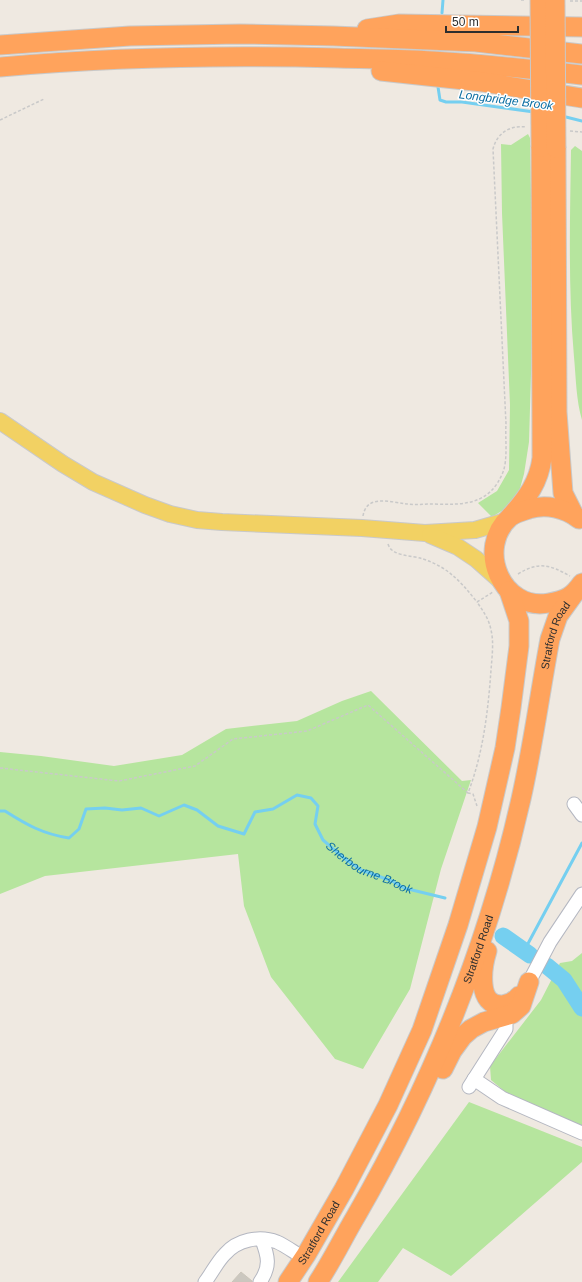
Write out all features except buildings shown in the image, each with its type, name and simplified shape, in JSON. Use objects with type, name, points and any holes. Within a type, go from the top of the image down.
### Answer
[{"type":"highway","points":[[508,518],[533,508],[542,507],[559,509],[580,517],[577,497],[574,490],[566,403],[562,312],[556,258],[548,148],[540,0]]},
{"type":"highway","points":[[548,148],[555,0]]},
{"type":"highway","points":[[332,36],[399,24],[582,27]]},
{"type":"highway","points":[[0,45],[20,42],[130,36],[240,34],[476,42],[582,54]]},
{"type":"highway","points":[[272,56],[322,67],[405,73],[483,82],[582,98]]},
{"type":"highway","points":[[0,67],[82,61],[172,57],[272,56],[430,61],[522,68],[582,75]]},
{"type":"highway","name":"Stratford Road","points":[[288,1282],[304,1258],[344,1189],[388,1105],[422,1030],[471,885],[496,789],[511,708],[519,646],[519,621],[507,584],[498,573],[494,552],[495,541],[508,518],[526,500],[536,483],[541,467],[548,148]]},
{"type":"highway","points":[[507,584],[516,596],[525,601],[536,604],[561,600],[576,585]]},
{"type":"highway","name":"Stratford Road","points":[[318,1282],[379,1176],[423,1089],[446,1036],[485,930],[521,800],[550,639],[558,616],[576,585]]},
{"type":"highway","points":[[333,1255],[410,1134],[452,1051],[469,1009],[484,963],[504,890],[521,800]]},
{"type":"highway","points":[[484,963],[483,990],[486,997],[496,1004],[502,1005],[513,1002],[517,999],[529,982]]},
{"type":"highway","points":[[452,1051],[463,1036],[471,1029],[488,1021],[506,1016],[517,1010],[521,1006],[529,982]]},
{"type":"main road","points":[[0,421],[63,464],[93,482],[121,496],[170,514],[197,520],[362,528],[425,533],[475,530],[508,518]]},
{"type":"main road","points":[[425,533],[458,547],[476,558],[507,584]]},
{"type":"street","points":[[574,804],[582,815]]},
{"type":"street","points":[[529,982],[550,942],[582,894]]},
{"type":"street","points":[[506,1016],[506,1029],[472,1083],[502,1098],[582,1133]]},
{"type":"street","points":[[205,1282],[224,1254],[232,1247],[249,1240],[276,1242],[304,1258]]},
{"type":"street","points":[[260,1282],[265,1276],[268,1264],[268,1257],[262,1240]]},
{"type":"path","points":[[0,120],[44,99]]},
{"type":"path","points":[[362,528],[364,512],[373,502],[409,504],[450,504],[473,502],[486,495],[499,482],[505,463],[506,424],[493,149],[498,137],[506,131],[513,128],[529,127]]},
{"type":"path","points":[[567,130],[582,132]]},
{"type":"path","points":[[386,530],[389,548],[395,552],[423,559],[447,570],[463,584],[485,613],[491,629],[492,657],[485,726],[475,772],[468,793]]},
{"type":"path","points":[[477,602],[507,584],[524,570],[543,566],[555,568],[576,585]]},
{"type":"path","points":[[0,768],[119,781],[195,766],[233,739],[307,731],[368,705],[468,793],[473,794],[477,806]]},
{"type":"green space","points":[[528,134],[530,138],[533,306],[529,442],[524,474],[519,492],[511,505],[492,517],[478,503],[497,491],[509,470],[510,405],[502,213],[501,144],[511,145]]},
{"type":"green space","points":[[575,146],[582,151],[582,420],[576,389],[570,279],[571,150]]},
{"type":"green space","points":[[371,691],[462,781],[471,780],[441,869],[410,989],[363,1069],[335,1059],[271,977],[244,906],[238,854],[45,876],[0,894],[0,752],[114,766],[182,755],[226,729],[297,721],[342,701]]},
{"type":"green space","points":[[582,953],[582,1129],[509,1095],[491,1080],[490,1066],[541,1000],[560,963],[572,961]]},
{"type":"green space","points":[[469,1102],[582,1147],[582,1162],[451,1276],[403,1248],[378,1282],[338,1282]]},
{"type":"waterway","points":[[442,13],[443,0]]},
{"type":"waterway","name":"Longbridge Brook","points":[[438,87],[440,100],[446,102],[462,102],[534,112]]},
{"type":"waterway","name":"Longbridge Brook","points":[[562,116],[582,121]]},
{"type":"waterway","name":"Sherbourne Brook","points":[[0,811],[5,811],[28,825],[43,831],[69,838],[79,829],[86,809],[105,808],[122,810],[141,808],[159,816],[184,805],[197,810],[218,826],[244,834],[255,812],[273,809],[297,795],[311,798],[318,806],[315,824],[323,840],[345,859],[361,870],[392,881],[404,888],[445,898]]},
{"type":"waterway","points":[[524,951],[582,843]]},
{"type":"waterway","name":"Sherbourne Brook","points":[[503,936],[530,955]]},
{"type":"waterway","name":"Sherbourne Brook","points":[[547,966],[564,980],[582,1008]]}]
